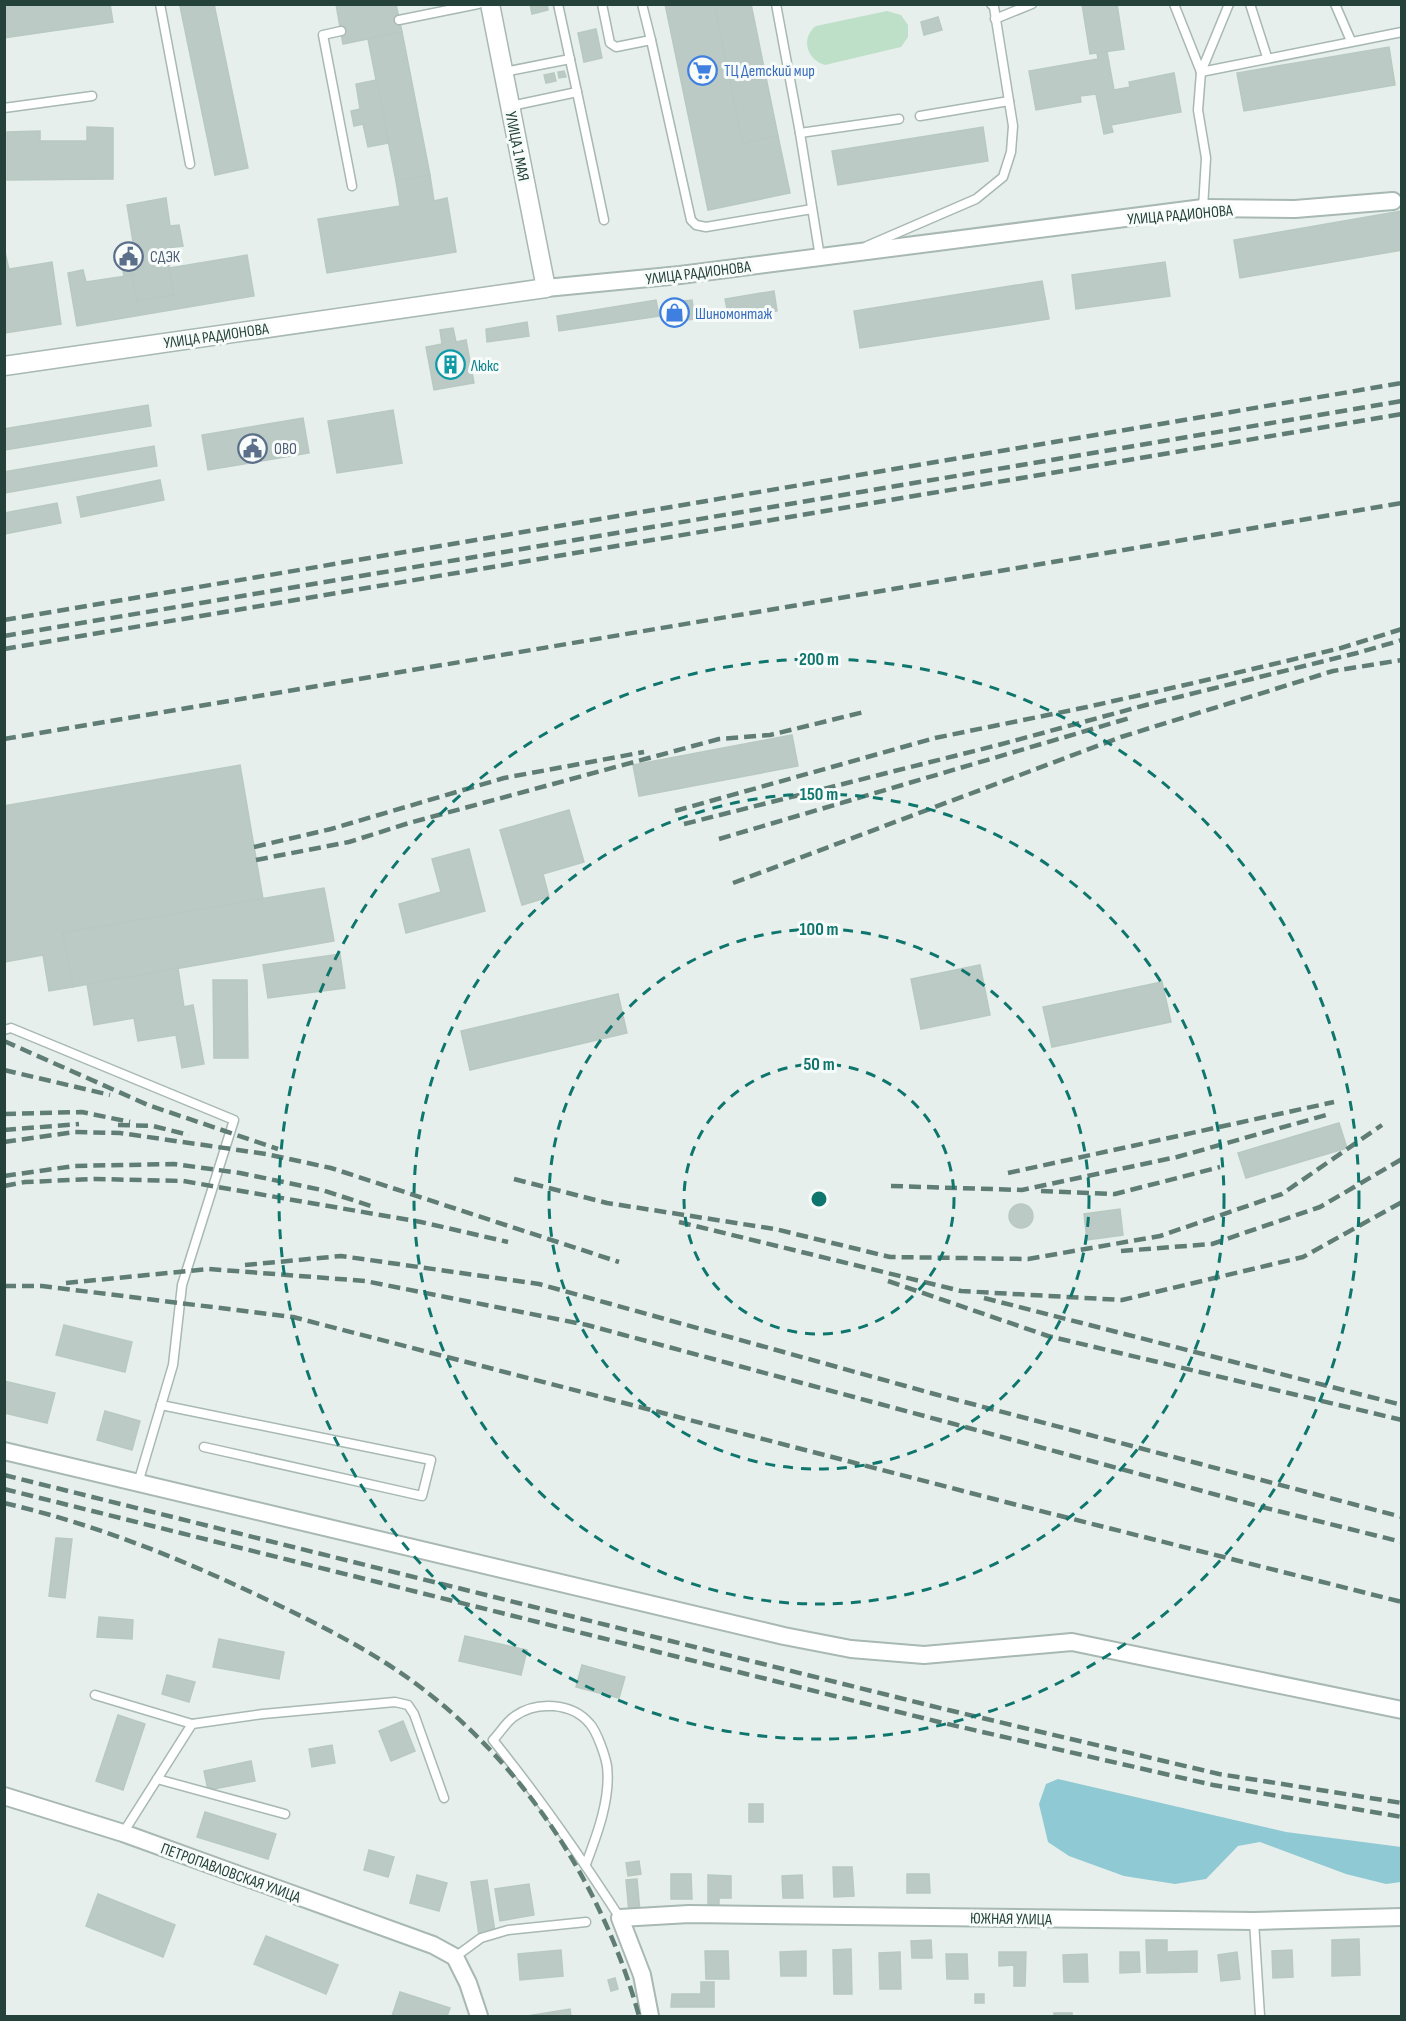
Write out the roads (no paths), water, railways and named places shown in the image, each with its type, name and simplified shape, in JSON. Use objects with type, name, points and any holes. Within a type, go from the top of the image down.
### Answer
[{"type":"street","name":"УЛИЦА 1 МАЯ","points":[[490,4],[546,288]]},
{"type":"street","name":"УЛИЦА РАДИОНОВА","points":[[4,366],[546,288],[680,275],[1203,208],[1294,209],[1397,200]]},
{"type":"street","points":[[4,1451],[784,1636],[851,1649],[924,1654],[1072,1642],[1401,1710]]},
{"type":"street","name":"ПЕТРОПАВЛОВСКАЯ УЛИЦА","points":[[4,1796],[123,1833],[433,1945],[455,1957]]},
{"type":"street","name":"ЮЖНАЯ УЛИЦА","points":[[620,1918],[689,1914],[1254,1921],[1401,1917]]},
{"type":"street","points":[[620,1918],[642,1975],[650,2016]]},
{"type":"street","points":[[455,1957],[468,1983],[479,2016]]},
{"type":"lane","points":[[160,4],[190,164]]},
{"type":"lane","points":[[399,20],[478,4]]},
{"type":"lane","points":[[558,4],[604,220]]},
{"type":"lane","points":[[602,4],[610,43],[616,47],[651,40]]},
{"type":"lane","points":[[642,4],[691,220],[696,225],[706,227],[812,209]]},
{"type":"lane","points":[[776,4],[820,257]]},
{"type":"lane","points":[[853,252],[976,199],[1003,177],[1011,152],[1013,126],[994,7],[991,4]]},
{"type":"lane","points":[[996,19],[1032,4]]},
{"type":"lane","points":[[1174,4],[1200,72]]},
{"type":"lane","points":[[1203,208],[1206,158],[1198,110],[1200,72],[1229,4]]},
{"type":"lane","points":[[1250,4],[1267,57]]},
{"type":"lane","points":[[1335,4],[1351,41]]},
{"type":"lane","points":[[341,31],[323,35],[352,186]]},
{"type":"lane","points":[[1200,72],[1401,32]]},
{"type":"lane","points":[[504,72],[570,59]]},
{"type":"lane","points":[[511,106],[577,92]]},
{"type":"lane","points":[[4,108],[92,96]]},
{"type":"lane","points":[[920,116],[1009,101]]},
{"type":"lane","points":[[800,133],[899,119]]},
{"type":"lane","points":[[4,1030],[11,1028],[234,1120],[182,1285],[173,1365],[138,1483]]},
{"type":"lane","points":[[161,1404],[431,1460],[422,1496],[204,1447]]},
{"type":"lane","points":[[95,1695],[192,1724],[263,1714],[395,1702],[408,1705],[414,1714],[444,1798]]},
{"type":"lane","points":[[586,1864],[600,1827],[608,1781],[602,1747],[590,1724],[572,1710],[552,1705],[534,1707],[514,1717],[493,1740],[532,1789],[586,1864],[620,1918]]},
{"type":"lane","points":[[123,1833],[192,1724]]},
{"type":"lane","points":[[157,1779],[285,1814]]},
{"type":"lane","points":[[1254,1921],[1260,2016]]},
{"type":"lane","points":[[455,1957],[481,1938],[508,1930],[586,1922]]},
{"type":"water","points":[[1058,1779],[1286,1832],[1401,1847],[1401,1882],[1386,1884],[1346,1874],[1260,1842],[1238,1846],[1206,1879],[1175,1884],[1124,1876],[1069,1856],[1048,1842],[1039,1804],[1046,1784]]},
{"type":"railway","points":[[4,620],[1402,383]]},
{"type":"railway","points":[[4,636],[1402,401]]},
{"type":"railway","points":[[4,649],[1402,414]]},
{"type":"railway","points":[[4,739],[1402,503]]},
{"type":"railway","points":[[675,811],[935,738],[1198,682],[1341,648],[1402,629]]},
{"type":"railway","points":[[684,824],[1402,640]]},
{"type":"railway","points":[[733,883],[1121,737],[1333,671],[1402,660]]},
{"type":"railway","points":[[256,860],[349,842],[409,823],[719,739],[770,735],[864,712]]},
{"type":"railway","points":[[719,839],[1133,717]]},
{"type":"railway","points":[[254,847],[331,829],[504,778],[644,752]]},
{"type":"railway","points":[[4,1041],[148,1105],[278,1149]]},
{"type":"railway","points":[[4,1070],[110,1095]]},
{"type":"railway","points":[[1008,1173],[1334,1102]]},
{"type":"railway","points":[[4,1114],[82,1112],[130,1122]]},
{"type":"railway","points":[[891,1186],[1022,1190],[1177,1157],[1330,1114]]},
{"type":"railway","points":[[4,1130],[79,1124]]},
{"type":"railway","points":[[118,1125],[153,1126],[189,1135]]},
{"type":"railway","points":[[514,1179],[607,1203],[775,1229],[890,1257],[1028,1259],[1160,1236],[1282,1194],[1382,1125]]},
{"type":"railway","points":[[4,1142],[75,1132],[120,1133],[266,1154],[331,1168],[619,1262]]},
{"type":"railway","points":[[1121,1251],[1212,1244],[1320,1207],[1402,1159]]},
{"type":"railway","points":[[4,1176],[74,1166],[174,1164],[240,1173],[322,1190],[374,1207]]},
{"type":"railway","points":[[1041,1191],[1115,1194],[1220,1167]]},
{"type":"railway","points":[[4,1186],[25,1182],[96,1179],[183,1181],[421,1222],[508,1242]]},
{"type":"railway","points":[[679,1222],[961,1291],[1122,1300],[1303,1257],[1402,1202]]},
{"type":"railway","points":[[245,1265],[341,1256],[539,1284],[938,1395],[1402,1517]]},
{"type":"railway","points":[[66,1283],[209,1269],[365,1281],[587,1325],[1258,1506],[1402,1542]]},
{"type":"railway","points":[[888,1281],[1048,1336],[1402,1420]]},
{"type":"railway","points":[[4,1286],[42,1286],[293,1317],[1017,1505],[1402,1602]]},
{"type":"railway","points":[[984,1298],[1402,1405]]},
{"type":"railway","points":[[4,1475],[944,1709],[1219,1774],[1402,1803]]},
{"type":"railway","points":[[4,1489],[939,1722],[1213,1785],[1402,1817]]},
{"type":"railway","points":[[4,1503],[95,1529],[211,1574],[347,1640],[427,1692],[469,1729],[508,1770],[543,1814],[574,1862],[600,1912],[622,1963],[639,2016]]},
{"type":"place","name":"ТЦ Детский мир","points":[[703,70]]},
{"type":"place","name":"СДЭК","points":[[129,256]]},
{"type":"place","name":"Шиномонтаж","points":[[674,313]]},
{"type":"place","name":"Люкс","points":[[450,365]]},
{"type":"place","name":"OBO","points":[[253,448]]}]
